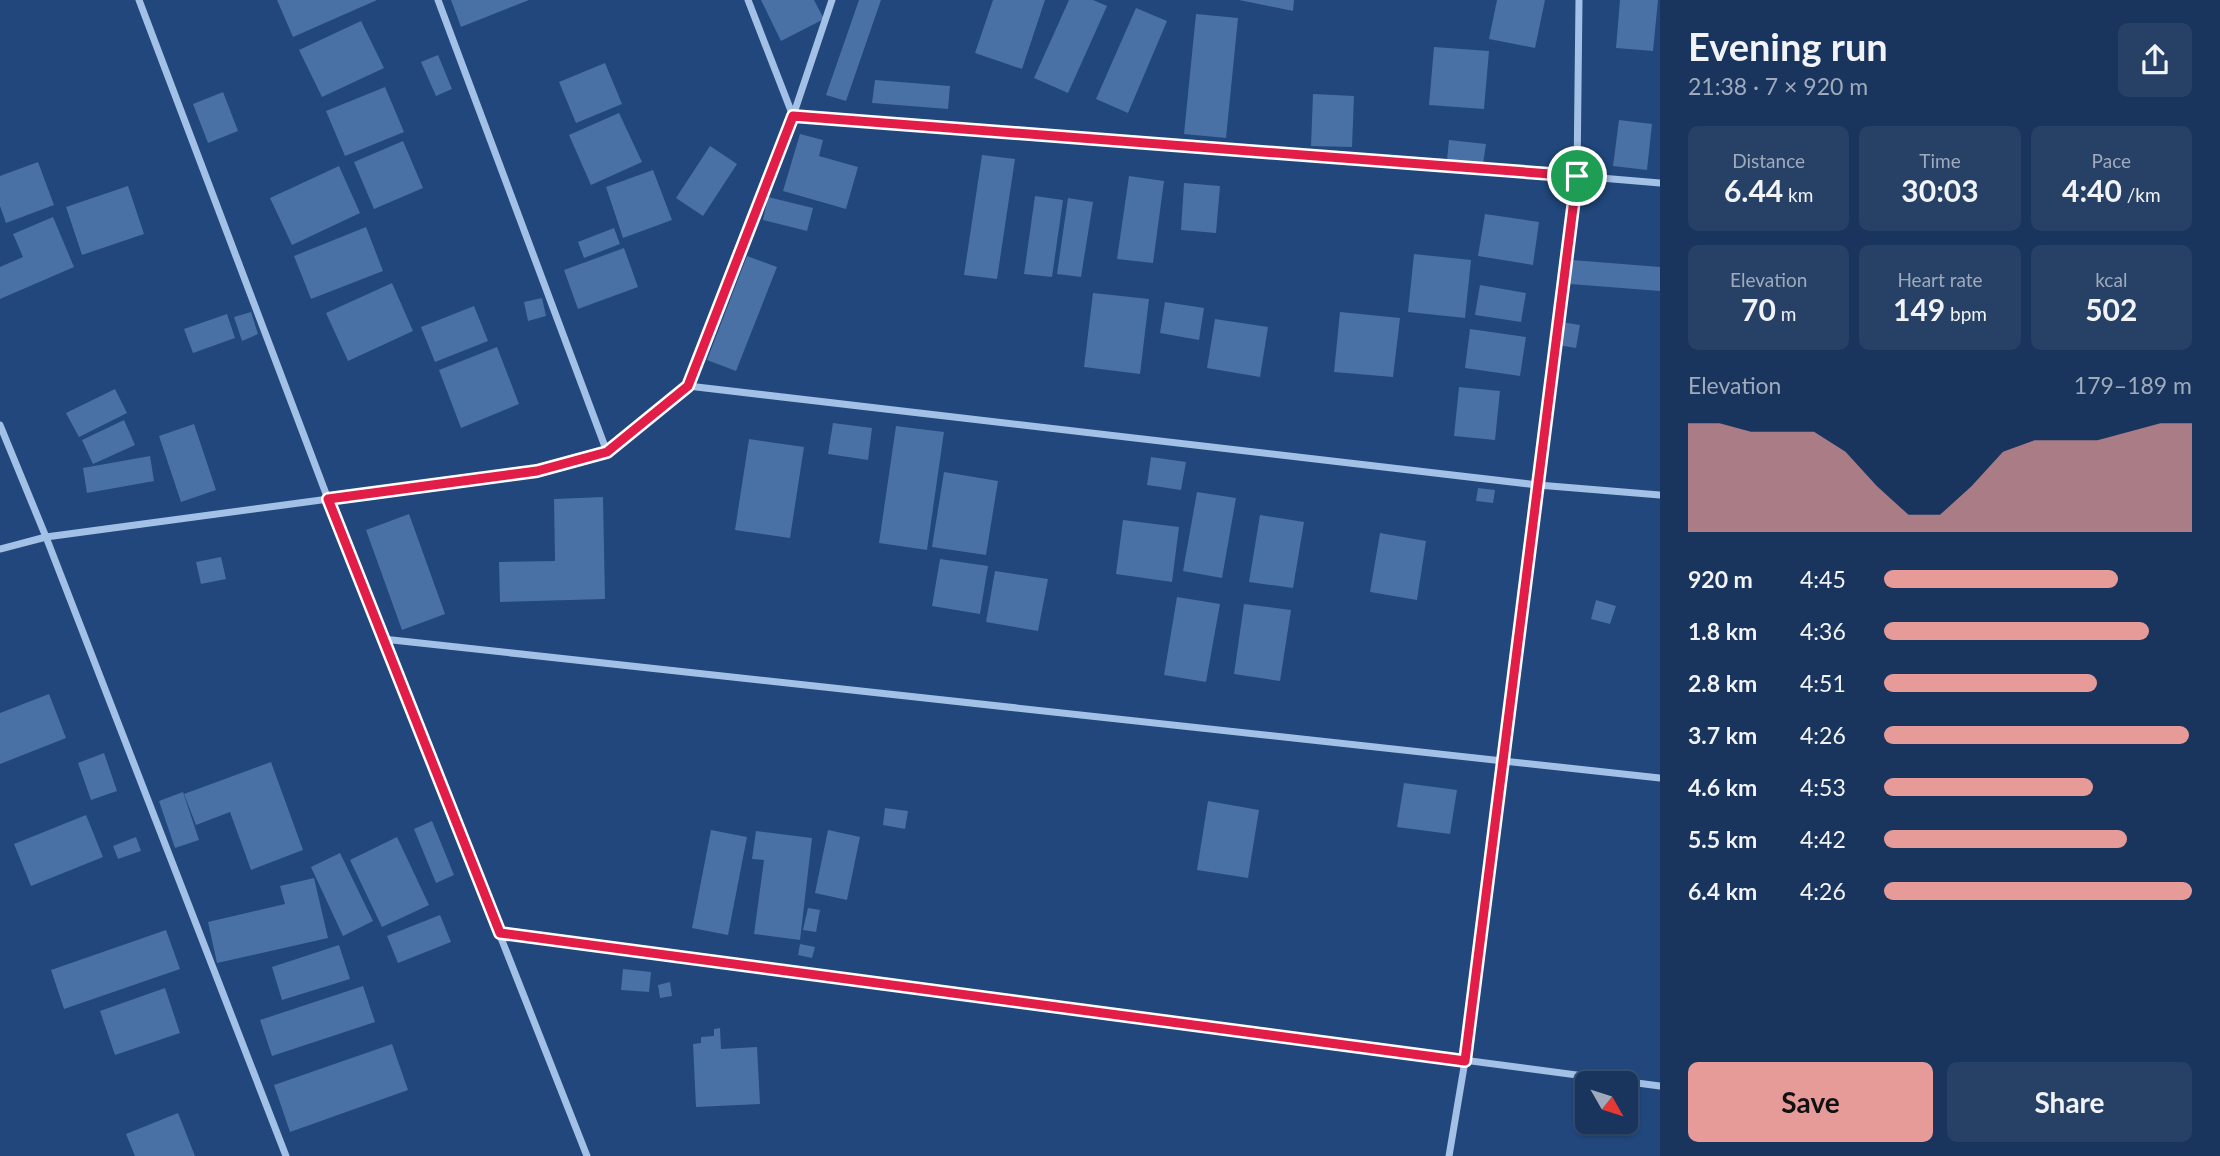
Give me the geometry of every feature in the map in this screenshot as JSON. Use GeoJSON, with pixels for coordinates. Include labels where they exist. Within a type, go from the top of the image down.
{"type":"FeatureCollection","features":[{"type":"Feature","properties":{"kind":"street"},"geometry":{"type":"LineString","coordinates":[[139,0],[328,499],[587,1156]]}},
{"type":"Feature","properties":{"kind":"street"},"geometry":{"type":"LineString","coordinates":[[438,0],[607,452]]}},
{"type":"Feature","properties":{"kind":"street"},"geometry":{"type":"LineString","coordinates":[[748,0],[793,116]]}},
{"type":"Feature","properties":{"kind":"street"},"geometry":{"type":"LineString","coordinates":[[0,549],[46,537],[537,471],[607,452],[688,386],[793,116],[832,0]]}},
{"type":"Feature","properties":{"kind":"street"},"geometry":{"type":"LineString","coordinates":[[1449,1156],[1465,1061],[1577,176],[1580,0]]}},
{"type":"Feature","properties":{"kind":"street"},"geometry":{"type":"LineString","coordinates":[[793,116],[1660,183]]}},
{"type":"Feature","properties":{"kind":"street"},"geometry":{"type":"LineString","coordinates":[[688,386],[1538,485],[1660,495]]}},
{"type":"Feature","properties":{"kind":"street"},"geometry":{"type":"LineString","coordinates":[[0,425],[286,1156]]}},
{"type":"Feature","properties":{"kind":"street"},"geometry":{"type":"LineString","coordinates":[[383,639],[1660,778]]}},
{"type":"Feature","properties":{"kind":"street"},"geometry":{"type":"LineString","coordinates":[[500,933],[1660,1086]]}},
{"type":"Feature","properties":{"kind":"building"},"geometry":{"type":"Polygon","coordinates":[[[277,0],[377,0],[293,37],[277,0]]]}},
{"type":"Feature","properties":{"kind":"building"},"geometry":{"type":"Polygon","coordinates":[[[451,0],[529,0],[461,27],[451,0]]]}},
{"type":"Feature","properties":{"kind":"building"},"geometry":{"type":"Polygon","coordinates":[[[761,0],[814,0],[824,19],[781,41],[761,0]]]}},
{"type":"Feature","properties":{"kind":"building"},"geometry":{"type":"Polygon","coordinates":[[[859,0],[881,0],[846,101],[826,95],[859,0]]]}},
{"type":"Feature","properties":{"kind":"building"},"geometry":{"type":"Polygon","coordinates":[[[993,0],[1045,0],[1022,69],[975,53],[993,0]]]}},
{"type":"Feature","properties":{"kind":"building"},"geometry":{"type":"Polygon","coordinates":[[[1069,0],[1093,0],[1107,6],[1068,93],[1034,78],[1069,0]]]}},
{"type":"Feature","properties":{"kind":"building"},"geometry":{"type":"Polygon","coordinates":[[[1239,0],[1294,0],[1293,11],[1239,0]]]}},
{"type":"Feature","properties":{"kind":"building"},"geometry":{"type":"Polygon","coordinates":[[[1497,0],[1545,0],[1535,48],[1489,39],[1497,0]]]}},
{"type":"Feature","properties":{"kind":"building"},"geometry":{"type":"Polygon","coordinates":[[[1620,0],[1658,0],[1653,51],[1616,48],[1620,0]]]}},
{"type":"Feature","properties":{"kind":"building"},"geometry":{"type":"Polygon","coordinates":[[[1136,8],[1167,21],[1128,113],[1096,99],[1136,8]]]}},
{"type":"Feature","properties":{"kind":"building"},"geometry":{"type":"Polygon","coordinates":[[[1196,14],[1238,18],[1226,138],[1184,134],[1196,14]]]}},
{"type":"Feature","properties":{"kind":"building"},"geometry":{"type":"Polygon","coordinates":[[[361,21],[384,68],[322,97],[299,50],[361,21]]]}},
{"type":"Feature","properties":{"kind":"building"},"geometry":{"type":"Polygon","coordinates":[[[1434,47],[1489,51],[1484,109],[1429,105],[1434,47]]]}},
{"type":"Feature","properties":{"kind":"building"},"geometry":{"type":"Polygon","coordinates":[[[438,55],[452,89],[436,96],[421,62],[438,55]]]}},
{"type":"Feature","properties":{"kind":"building"},"geometry":{"type":"Polygon","coordinates":[[[605,63],[622,104],[576,123],[559,82],[605,63]]]}},
{"type":"Feature","properties":{"kind":"building"},"geometry":{"type":"Polygon","coordinates":[[[875,80],[950,86],[948,109],[872,103],[875,80]]]}},
{"type":"Feature","properties":{"kind":"building"},"geometry":{"type":"Polygon","coordinates":[[[385,87],[404,132],[345,156],[326,111],[385,87]]]}},
{"type":"Feature","properties":{"kind":"building"},"geometry":{"type":"Polygon","coordinates":[[[223,92],[238,131],[208,143],[193,104],[223,92]]]}},
{"type":"Feature","properties":{"kind":"building"},"geometry":{"type":"Polygon","coordinates":[[[1313,94],[1354,96],[1352,147],[1311,146],[1313,94]]]}},
{"type":"Feature","properties":{"kind":"building"},"geometry":{"type":"Polygon","coordinates":[[[619,113],[642,162],[591,185],[569,135],[619,113]]]}},
{"type":"Feature","properties":{"kind":"building"},"geometry":{"type":"Polygon","coordinates":[[[1619,120],[1652,124],[1647,170],[1613,166],[1619,120]]]}},
{"type":"Feature","properties":{"kind":"building"},"geometry":{"type":"Polygon","coordinates":[[[800,134],[823,140],[819,156],[858,167],[846,209],[783,191],[800,134]]]}},
{"type":"Feature","properties":{"kind":"building"},"geometry":{"type":"Polygon","coordinates":[[[1449,140],[1486,144],[1483,164],[1447,160],[1449,140]]]}},
{"type":"Feature","properties":{"kind":"building"},"geometry":{"type":"Polygon","coordinates":[[[403,141],[423,188],[374,209],[354,162],[403,141]]]}},
{"type":"Feature","properties":{"kind":"building"},"geometry":{"type":"Polygon","coordinates":[[[710,146],[737,164],[703,216],[676,198],[710,146]]]}},
{"type":"Feature","properties":{"kind":"building"},"geometry":{"type":"Polygon","coordinates":[[[982,155],[1015,159],[997,279],[964,275],[982,155]]]}},
{"type":"Feature","properties":{"kind":"building"},"geometry":{"type":"Polygon","coordinates":[[[38,162],[54,205],[6,223],[0,206],[0,176],[38,162]]]}},
{"type":"Feature","properties":{"kind":"building"},"geometry":{"type":"Polygon","coordinates":[[[339,166],[360,213],[292,245],[270,198],[339,166]]]}},
{"type":"Feature","properties":{"kind":"building"},"geometry":{"type":"Polygon","coordinates":[[[653,170],[672,220],[623,238],[606,187],[653,170]]]}},
{"type":"Feature","properties":{"kind":"building"},"geometry":{"type":"Polygon","coordinates":[[[1129,176],[1164,181],[1153,263],[1117,259],[1129,176]]]}},
{"type":"Feature","properties":{"kind":"building"},"geometry":{"type":"Polygon","coordinates":[[[1184,183],[1220,186],[1216,233],[1181,230],[1184,183]]]}},
{"type":"Feature","properties":{"kind":"building"},"geometry":{"type":"Polygon","coordinates":[[[128,186],[144,234],[82,255],[66,207],[128,186]]]}},
{"type":"Feature","properties":{"kind":"building"},"geometry":{"type":"Polygon","coordinates":[[[1035,196],[1063,200],[1052,277],[1024,274],[1035,196]]]}},
{"type":"Feature","properties":{"kind":"building"},"geometry":{"type":"Polygon","coordinates":[[[768,197],[813,208],[807,231],[763,220],[768,197]]]}},
{"type":"Feature","properties":{"kind":"building"},"geometry":{"type":"Polygon","coordinates":[[[1068,198],[1093,202],[1081,277],[1057,274],[1068,198]]]}},
{"type":"Feature","properties":{"kind":"building"},"geometry":{"type":"Polygon","coordinates":[[[1485,214],[1539,222],[1533,265],[1478,256],[1485,214]]]}},
{"type":"Feature","properties":{"kind":"building"},"geometry":{"type":"Polygon","coordinates":[[[53,217],[74,267],[0,299],[0,267],[23,257],[13,234],[53,217]]]}},
{"type":"Feature","properties":{"kind":"building"},"geometry":{"type":"Polygon","coordinates":[[[366,227],[383,271],[311,299],[294,256],[366,227]]]}},
{"type":"Feature","properties":{"kind":"building"},"geometry":{"type":"Polygon","coordinates":[[[614,228],[620,244],[584,258],[578,242],[614,228]]]}},
{"type":"Feature","properties":{"kind":"building"},"geometry":{"type":"Polygon","coordinates":[[[624,248],[638,287],[578,309],[564,270],[624,248]]]}},
{"type":"Feature","properties":{"kind":"building"},"geometry":{"type":"Polygon","coordinates":[[[1414,254],[1471,260],[1465,318],[1408,312],[1414,254]]]}},
{"type":"Feature","properties":{"kind":"building"},"geometry":{"type":"Polygon","coordinates":[[[747,256],[777,267],[736,371],[707,360],[747,256]]]}},
{"type":"Feature","properties":{"kind":"building"},"geometry":{"type":"Polygon","coordinates":[[[1572,260],[1660,267],[1660,291],[1570,284],[1572,260]]]}},
{"type":"Feature","properties":{"kind":"building"},"geometry":{"type":"Polygon","coordinates":[[[392,283],[413,331],[348,361],[326,313],[392,283]]]}},
{"type":"Feature","properties":{"kind":"building"},"geometry":{"type":"Polygon","coordinates":[[[1480,285],[1526,293],[1521,322],[1475,315],[1480,285]]]}},
{"type":"Feature","properties":{"kind":"building"},"geometry":{"type":"Polygon","coordinates":[[[1093,293],[1149,299],[1140,374],[1084,367],[1093,293]]]}},
{"type":"Feature","properties":{"kind":"building"},"geometry":{"type":"Polygon","coordinates":[[[542,298],[546,316],[528,321],[524,302],[542,298]]]}},
{"type":"Feature","properties":{"kind":"building"},"geometry":{"type":"Polygon","coordinates":[[[1165,302],[1204,308],[1199,340],[1160,333],[1165,302]]]}},
{"type":"Feature","properties":{"kind":"building"},"geometry":{"type":"Polygon","coordinates":[[[474,306],[488,341],[435,362],[421,327],[474,306]]]}},
{"type":"Feature","properties":{"kind":"building"},"geometry":{"type":"Polygon","coordinates":[[[251,312],[258,334],[242,341],[234,317],[251,312]]]}},
{"type":"Feature","properties":{"kind":"building"},"geometry":{"type":"Polygon","coordinates":[[[1340,312],[1400,318],[1393,377],[1334,372],[1340,312]]]}},
{"type":"Feature","properties":{"kind":"building"},"geometry":{"type":"Polygon","coordinates":[[[227,314],[235,338],[193,353],[184,329],[227,314]]]}},
{"type":"Feature","properties":{"kind":"building"},"geometry":{"type":"Polygon","coordinates":[[[1215,319],[1268,327],[1260,377],[1207,368],[1215,319]]]}},
{"type":"Feature","properties":{"kind":"building"},"geometry":{"type":"Polygon","coordinates":[[[1561,322],[1580,325],[1576,348],[1558,345],[1561,322]]]}},
{"type":"Feature","properties":{"kind":"building"},"geometry":{"type":"Polygon","coordinates":[[[1470,329],[1526,337],[1520,376],[1465,368],[1470,329]]]}},
{"type":"Feature","properties":{"kind":"building"},"geometry":{"type":"Polygon","coordinates":[[[497,347],[519,404],[461,428],[439,370],[497,347]]]}},
{"type":"Feature","properties":{"kind":"building"},"geometry":{"type":"Polygon","coordinates":[[[1459,387],[1500,391],[1495,440],[1454,436],[1459,387]]]}},
{"type":"Feature","properties":{"kind":"building"},"geometry":{"type":"Polygon","coordinates":[[[115,389],[127,413],[79,437],[66,413],[115,389]]]}},
{"type":"Feature","properties":{"kind":"building"},"geometry":{"type":"Polygon","coordinates":[[[124,420],[135,445],[93,464],[82,440],[124,420]]]}},
{"type":"Feature","properties":{"kind":"building"},"geometry":{"type":"Polygon","coordinates":[[[833,423],[872,428],[868,460],[828,454],[833,423]]]}},
{"type":"Feature","properties":{"kind":"building"},"geometry":{"type":"Polygon","coordinates":[[[194,424],[216,490],[181,502],[159,436],[194,424]]]}},
{"type":"Feature","properties":{"kind":"building"},"geometry":{"type":"Polygon","coordinates":[[[896,426],[944,432],[927,550],[879,543],[896,426]]]}},
{"type":"Feature","properties":{"kind":"building"},"geometry":{"type":"Polygon","coordinates":[[[749,439],[804,447],[790,538],[735,530],[749,439]]]}},
{"type":"Feature","properties":{"kind":"building"},"geometry":{"type":"Polygon","coordinates":[[[150,456],[154,481],[87,493],[83,468],[150,456]]]}},
{"type":"Feature","properties":{"kind":"building"},"geometry":{"type":"Polygon","coordinates":[[[1151,457],[1186,462],[1181,490],[1147,485],[1151,457]]]}},
{"type":"Feature","properties":{"kind":"building"},"geometry":{"type":"Polygon","coordinates":[[[944,472],[998,481],[986,555],[932,547],[944,472]]]}},
{"type":"Feature","properties":{"kind":"building"},"geometry":{"type":"Polygon","coordinates":[[[1478,488],[1495,490],[1493,503],[1476,501],[1478,488]]]}},
{"type":"Feature","properties":{"kind":"building"},"geometry":{"type":"Polygon","coordinates":[[[1197,492],[1236,498],[1222,578],[1183,571],[1197,492]]]}},
{"type":"Feature","properties":{"kind":"building"},"geometry":{"type":"Polygon","coordinates":[[[603,497],[605,599],[500,602],[499,562],[555,561],[554,499],[603,497]]]}},
{"type":"Feature","properties":{"kind":"building"},"geometry":{"type":"Polygon","coordinates":[[[409,514],[445,614],[402,630],[366,530],[409,514]]]}},
{"type":"Feature","properties":{"kind":"building"},"geometry":{"type":"Polygon","coordinates":[[[1260,515],[1304,522],[1293,588],[1249,582],[1260,515]]]}},
{"type":"Feature","properties":{"kind":"building"},"geometry":{"type":"Polygon","coordinates":[[[1123,520],[1179,527],[1172,582],[1116,574],[1123,520]]]}},
{"type":"Feature","properties":{"kind":"building"},"geometry":{"type":"Polygon","coordinates":[[[1380,533],[1426,541],[1417,600],[1370,592],[1380,533]]]}},
{"type":"Feature","properties":{"kind":"building"},"geometry":{"type":"Polygon","coordinates":[[[221,557],[226,579],[201,584],[196,562],[221,557]]]}},
{"type":"Feature","properties":{"kind":"building"},"geometry":{"type":"Polygon","coordinates":[[[940,559],[988,566],[980,614],[932,606],[940,559]]]}},
{"type":"Feature","properties":{"kind":"building"},"geometry":{"type":"Polygon","coordinates":[[[995,571],[1048,579],[1038,631],[986,622],[995,571]]]}},
{"type":"Feature","properties":{"kind":"building"},"geometry":{"type":"Polygon","coordinates":[[[1177,597],[1220,604],[1206,682],[1164,675],[1177,597]]]}},
{"type":"Feature","properties":{"kind":"building"},"geometry":{"type":"Polygon","coordinates":[[[1596,600],[1616,606],[1610,624],[1591,619],[1596,600]]]}},
{"type":"Feature","properties":{"kind":"building"},"geometry":{"type":"Polygon","coordinates":[[[1244,604],[1291,610],[1280,681],[1234,674],[1244,604]]]}},
{"type":"Feature","properties":{"kind":"building"},"geometry":{"type":"Polygon","coordinates":[[[49,694],[66,738],[0,764],[0,713],[49,694]]]}},
{"type":"Feature","properties":{"kind":"building"},"geometry":{"type":"Polygon","coordinates":[[[104,753],[117,791],[91,800],[78,763],[104,753]]]}},
{"type":"Feature","properties":{"kind":"building"},"geometry":{"type":"Polygon","coordinates":[[[271,762],[303,850],[251,870],[230,812],[196,825],[184,794],[271,762]]]}},
{"type":"Feature","properties":{"kind":"building"},"geometry":{"type":"Polygon","coordinates":[[[1404,783],[1457,790],[1450,834],[1397,827],[1404,783]]]}},
{"type":"Feature","properties":{"kind":"building"},"geometry":{"type":"Polygon","coordinates":[[[183,792],[199,840],[175,848],[159,801],[183,792]]]}},
{"type":"Feature","properties":{"kind":"building"},"geometry":{"type":"Polygon","coordinates":[[[1208,801],[1259,810],[1248,878],[1197,870],[1208,801]]]}},
{"type":"Feature","properties":{"kind":"building"},"geometry":{"type":"Polygon","coordinates":[[[885,808],[908,811],[905,829],[883,825],[885,808]]]}},
{"type":"Feature","properties":{"kind":"building"},"geometry":{"type":"Polygon","coordinates":[[[86,815],[103,857],[31,886],[14,844],[86,815]]]}},
{"type":"Feature","properties":{"kind":"building"},"geometry":{"type":"Polygon","coordinates":[[[432,821],[454,875],[436,883],[414,829],[432,821]]]}},
{"type":"Feature","properties":{"kind":"building"},"geometry":{"type":"Polygon","coordinates":[[[711,830],[747,837],[728,935],[692,928],[711,830]]]}},
{"type":"Feature","properties":{"kind":"building"},"geometry":{"type":"Polygon","coordinates":[[[828,830],[860,837],[847,900],[815,893],[828,830]]]}},
{"type":"Feature","properties":{"kind":"building"},"geometry":{"type":"Polygon","coordinates":[[[756,831],[812,838],[800,940],[754,934],[764,860],[752,859],[756,831]]]}},
{"type":"Feature","properties":{"kind":"building"},"geometry":{"type":"Polygon","coordinates":[[[136,837],[141,851],[118,859],[113,846],[136,837]]]}},
{"type":"Feature","properties":{"kind":"building"},"geometry":{"type":"Polygon","coordinates":[[[397,837],[429,905],[382,927],[350,860],[397,837]]]}},
{"type":"Feature","properties":{"kind":"building"},"geometry":{"type":"Polygon","coordinates":[[[340,853],[373,921],[343,936],[311,867],[340,853]]]}},
{"type":"Feature","properties":{"kind":"building"},"geometry":{"type":"Polygon","coordinates":[[[314,878],[328,938],[217,963],[208,922],[285,904],[280,886],[314,878]]]}},
{"type":"Feature","properties":{"kind":"building"},"geometry":{"type":"Polygon","coordinates":[[[808,908],[820,910],[816,932],[803,930],[808,908]]]}},
{"type":"Feature","properties":{"kind":"building"},"geometry":{"type":"Polygon","coordinates":[[[440,915],[451,942],[398,963],[387,936],[440,915]]]}},
{"type":"Feature","properties":{"kind":"building"},"geometry":{"type":"Polygon","coordinates":[[[166,930],[180,969],[64,1009],[51,970],[166,930]]]}},
{"type":"Feature","properties":{"kind":"building"},"geometry":{"type":"Polygon","coordinates":[[[800,944],[815,947],[812,958],[798,955],[800,944]]]}},
{"type":"Feature","properties":{"kind":"building"},"geometry":{"type":"Polygon","coordinates":[[[339,945],[350,979],[282,1000],[272,967],[339,945]]]}},
{"type":"Feature","properties":{"kind":"building"},"geometry":{"type":"Polygon","coordinates":[[[623,969],[651,972],[649,992],[621,990],[623,969]]]}},
{"type":"Feature","properties":{"kind":"building"},"geometry":{"type":"Polygon","coordinates":[[[670,982],[672,996],[660,998],[658,985],[670,982]]]}},
{"type":"Feature","properties":{"kind":"building"},"geometry":{"type":"Polygon","coordinates":[[[363,986],[375,1022],[272,1056],[260,1020],[363,986]]]}},
{"type":"Feature","properties":{"kind":"building"},"geometry":{"type":"Polygon","coordinates":[[[165,988],[180,1033],[115,1055],[100,1011],[165,988]]]}},
{"type":"Feature","properties":{"kind":"building"},"geometry":{"type":"Polygon","coordinates":[[[720,1028],[721,1049],[757,1047],[760,1104],[696,1107],[693,1044],[701,1043],[701,1037],[714,1036],[714,1029],[720,1028]]]}},
{"type":"Feature","properties":{"kind":"building"},"geometry":{"type":"Polygon","coordinates":[[[392,1044],[408,1090],[290,1132],[274,1085],[392,1044]]]}},
{"type":"Feature","properties":{"kind":"building"},"geometry":{"type":"Polygon","coordinates":[[[178,1113],[195,1156],[135,1156],[126,1134],[178,1113]]]}},
{"type":"Feature","properties":{"kind":"route"},"geometry":{"type":"LineString","coordinates":[[793,116],[1577,176],[1465,1061],[500,933],[328,499],[537,471],[607,452],[688,386],[793,116]]}}]}
